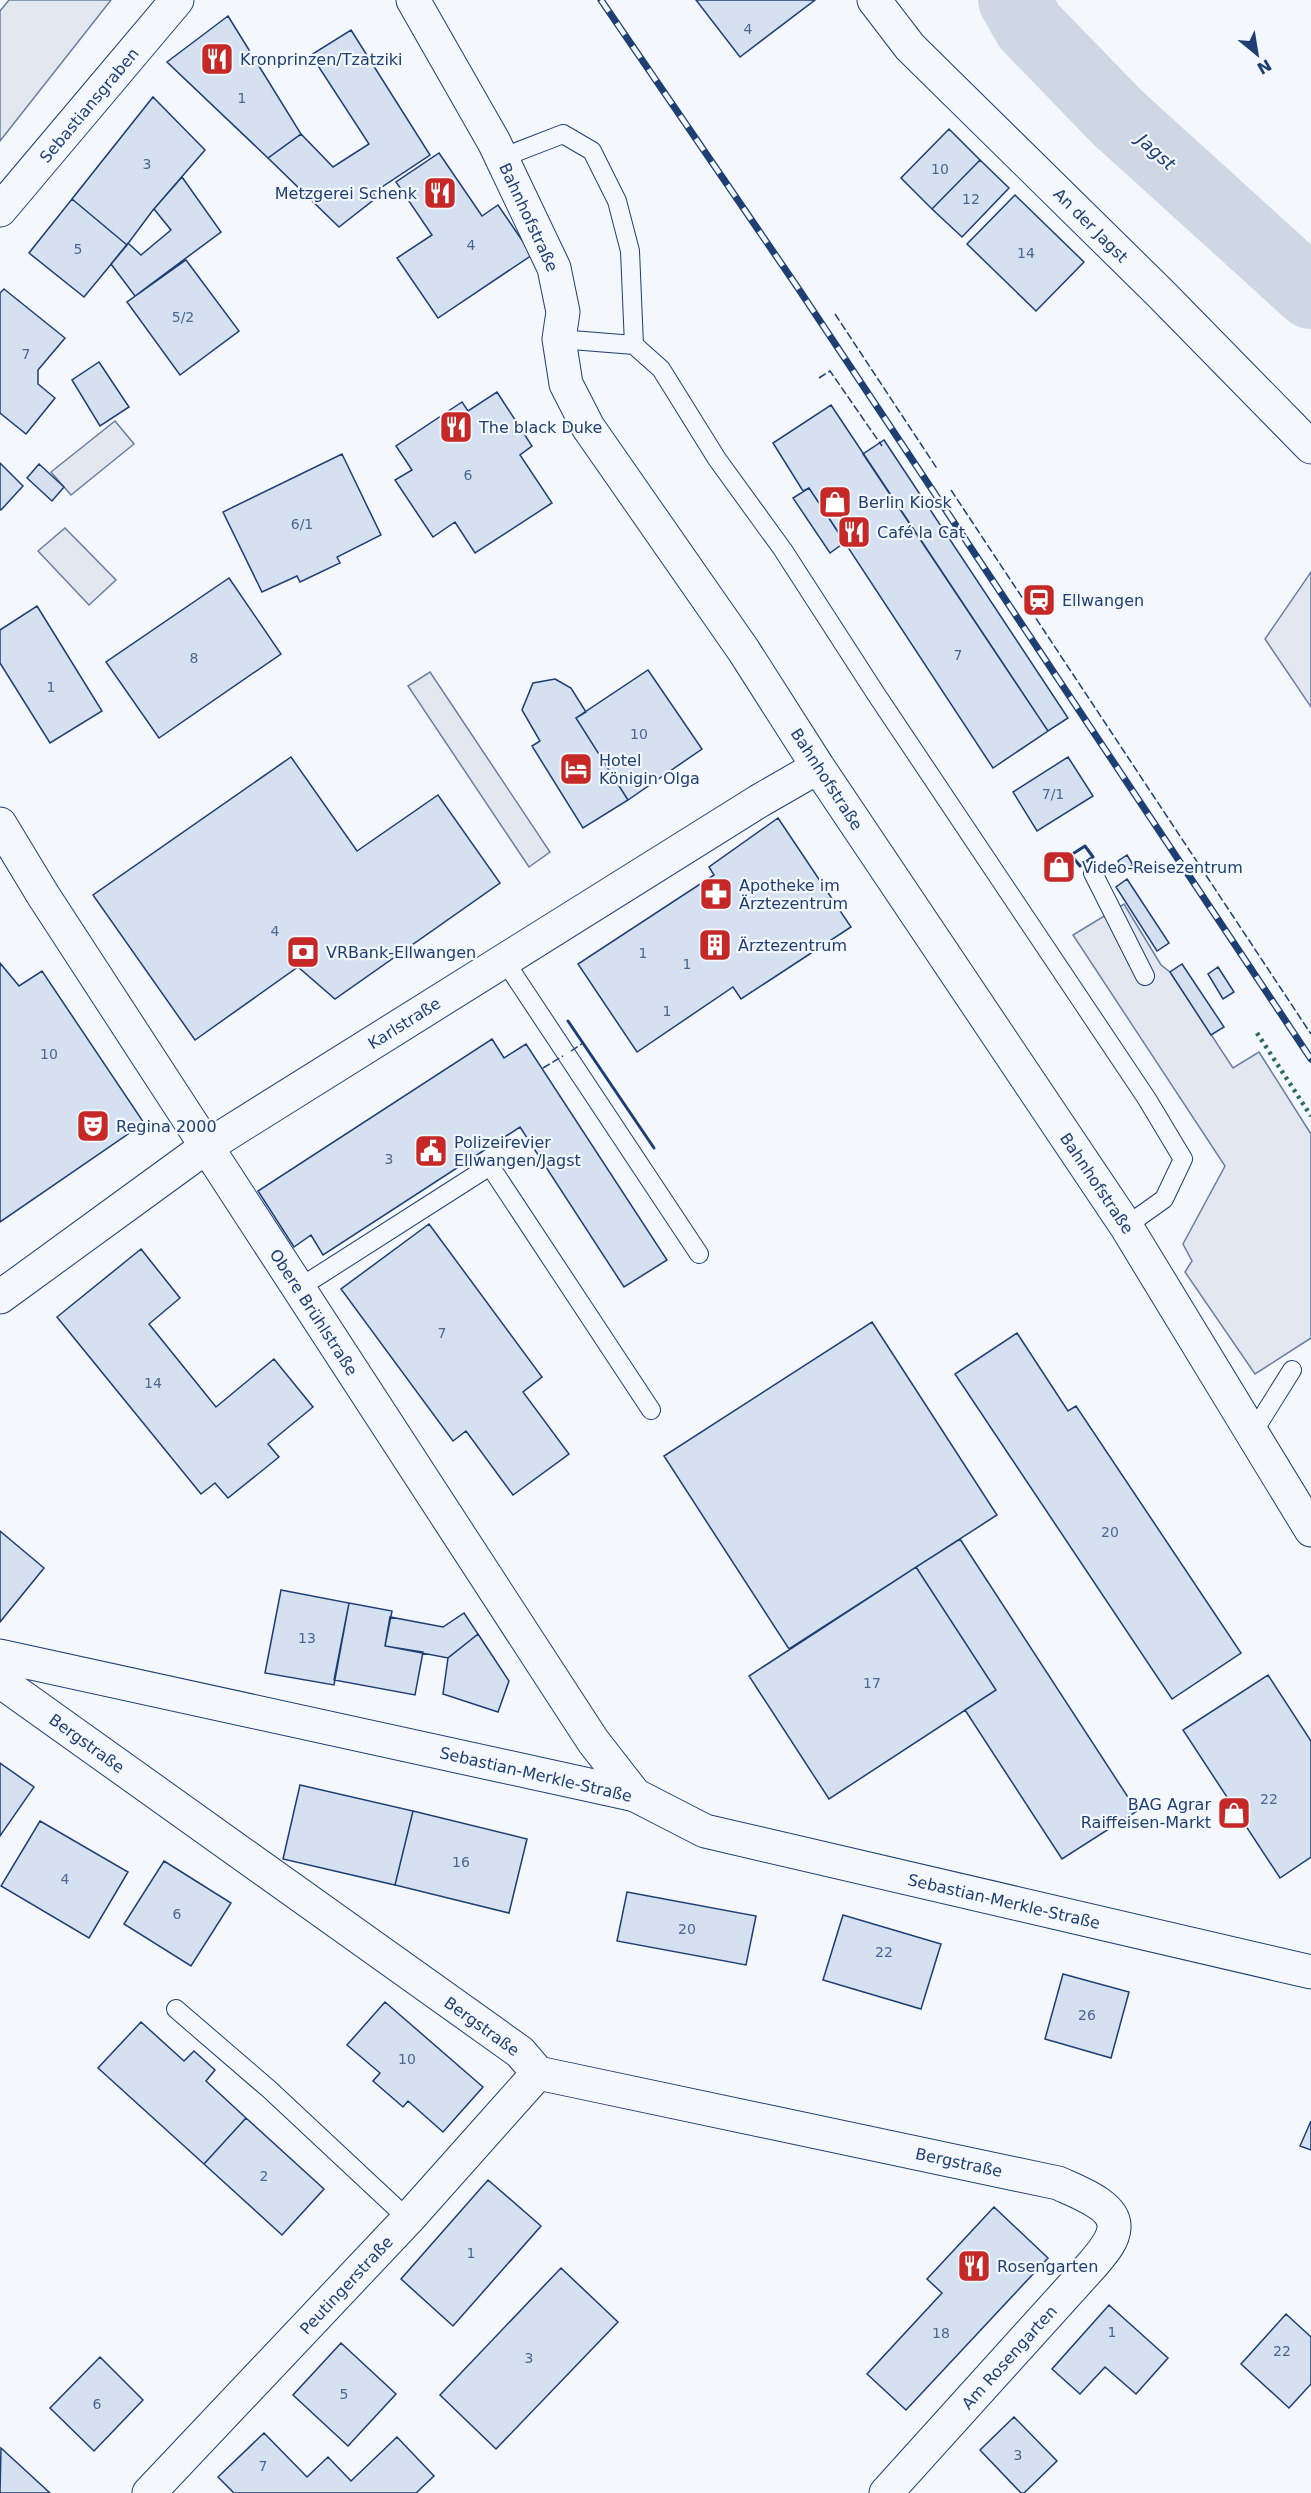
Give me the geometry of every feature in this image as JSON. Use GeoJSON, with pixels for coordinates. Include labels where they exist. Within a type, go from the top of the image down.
{"type":"FeatureCollection","features":[{"type":"Feature","properties":{"kind":"street","name":"Sebastiansgraben"},"geometry":{"type":"LineString","coordinates":[[0,210],[177,0]]}},
{"type":"Feature","properties":{"kind":"street","name":"Bahnhofstraße"},"geometry":{"type":"LineString","coordinates":[[413,0],[501,158],[555,268],[563,312],[560,339],[566,384],[588,427],[731,632],[818,767],[1126,1226],[1311,1530]]}},
{"type":"Feature","properties":{"kind":"street","name":"An der Jagst"},"geometry":{"type":"LineString","coordinates":[[874,0],[910,47],[1161,294],[1311,447]]}},
{"type":"Feature","properties":{"kind":"street","name":"Karlstraße"},"geometry":{"type":"LineString","coordinates":[[0,1297],[206,1147],[759,801],[818,767]]}},
{"type":"Feature","properties":{"kind":"street","name":"Obere Brühlstraße"},"geometry":{"type":"LineString","coordinates":[[0,824],[43,895],[593,1741],[635,1795]]}},
{"type":"Feature","properties":{"kind":"street","name":"Sebastian-Merkle-Straße"},"geometry":{"type":"LineString","coordinates":[[0,1656],[635,1795],[705,1831],[1311,1972]]}},
{"type":"Feature","properties":{"kind":"street","name":"Bergstraße"},"geometry":{"type":"LineString","coordinates":[[0,1681],[520,2052],[538,2073],[1059,2183],[1098,2203],[1109,2214]]}},
{"type":"Feature","properties":{"kind":"street","name":"Peutingerstraße"},"geometry":{"type":"LineString","coordinates":[[149,2493],[408,2218],[538,2073]]}},
{"type":"Feature","properties":{"kind":"street","name":"Am Rosengarten"},"geometry":{"type":"LineString","coordinates":[[886,2493],[1093,2264],[1109,2243],[1114,2227],[1109,2214]]}},
{"type":"Feature","properties":{"kind":"lane"},"geometry":{"type":"LineString","coordinates":[[501,158],[563,134],[592,150],[617,201],[630,251],[634,345]]}},
{"type":"Feature","properties":{"kind":"lane"},"geometry":{"type":"LineString","coordinates":[[560,339],[634,345],[661,369],[717,459],[783,550],[876,694],[1147,1099],[1183,1159],[1164,1199],[1126,1226]]}},
{"type":"Feature","properties":{"kind":"lane"},"geometry":{"type":"LineString","coordinates":[[1094,873],[1145,976]]}},
{"type":"Feature","properties":{"kind":"lane"},"geometry":{"type":"LineString","coordinates":[[504,960],[699,1254]]}},
{"type":"Feature","properties":{"kind":"lane"},"geometry":{"type":"LineString","coordinates":[[299,1288],[490,1166],[651,1410]]}},
{"type":"Feature","properties":{"kind":"lane"},"geometry":{"type":"LineString","coordinates":[[1252,1434],[1292,1370]]}},
{"type":"Feature","properties":{"kind":"lane"},"geometry":{"type":"LineString","coordinates":[[176,2009],[270,2090],[408,2218]]}},
{"type":"Feature","properties":{"kind":"shaded area"},"geometry":{"type":"Polygon","coordinates":[[[9,0],[111,0],[0,141],[0,11],[9,0]]]}},
{"type":"Feature","properties":{"kind":"shaded area"},"geometry":{"type":"Polygon","coordinates":[[[115,421],[134,444],[71,495],[51,472],[115,421]]]}},
{"type":"Feature","properties":{"kind":"shaded area"},"geometry":{"type":"Polygon","coordinates":[[[65,528],[116,580],[89,605],[38,551],[65,528]]]}},
{"type":"Feature","properties":{"kind":"shaded area"},"geometry":{"type":"Polygon","coordinates":[[[1311,572],[1311,707],[1265,639],[1311,572]]]}},
{"type":"Feature","properties":{"kind":"shaded area"},"geometry":{"type":"Polygon","coordinates":[[[430,672],[550,852],[529,867],[408,686],[430,672]]]}},
{"type":"Feature","properties":{"kind":"shaded area"},"geometry":{"type":"Polygon","coordinates":[[[1124,904],[1161,965],[1170,972],[1233,1068],[1259,1052],[1311,1134],[1311,1338],[1255,1374],[1185,1272],[1192,1261],[1183,1244],[1225,1166],[1073,935],[1124,904]]]}},
{"type":"Feature","properties":{"kind":"building"},"geometry":{"type":"Polygon","coordinates":[[[696,0],[815,0],[740,57],[696,0]]]}},
{"type":"Feature","properties":{"kind":"building"},"geometry":{"type":"Polygon","coordinates":[[[228,16],[301,134],[268,158],[167,62],[228,16]]]}},
{"type":"Feature","properties":{"kind":"building"},"geometry":{"type":"Polygon","coordinates":[[[351,30],[430,155],[373,193],[376,198],[339,227],[268,158],[301,134],[333,167],[369,144],[311,55],[351,30]]]}},
{"type":"Feature","properties":{"kind":"building"},"geometry":{"type":"Polygon","coordinates":[[[153,97],[205,150],[153,210],[127,245],[72,199],[153,97]]]}},
{"type":"Feature","properties":{"kind":"building"},"geometry":{"type":"Polygon","coordinates":[[[949,129],[980,160],[932,209],[901,178],[949,129]]]}},
{"type":"Feature","properties":{"kind":"building"},"geometry":{"type":"Polygon","coordinates":[[[439,153],[482,216],[498,205],[532,255],[438,318],[397,258],[432,235],[396,182],[439,153]]]}},
{"type":"Feature","properties":{"kind":"building"},"geometry":{"type":"Polygon","coordinates":[[[980,160],[1009,188],[962,237],[932,209],[980,160]]]}},
{"type":"Feature","properties":{"kind":"building"},"geometry":{"type":"Polygon","coordinates":[[[182,177],[221,232],[135,296],[111,264],[128,243],[141,255],[171,230],[154,209],[182,177]]]}},
{"type":"Feature","properties":{"kind":"building"},"geometry":{"type":"Polygon","coordinates":[[[1015,195],[1084,262],[1036,311],[967,244],[1015,195]]]}},
{"type":"Feature","properties":{"kind":"building"},"geometry":{"type":"Polygon","coordinates":[[[72,199],[127,245],[84,297],[29,253],[72,199]]]}},
{"type":"Feature","properties":{"kind":"building"},"geometry":{"type":"Polygon","coordinates":[[[186,260],[239,331],[180,375],[127,302],[186,260]]]}},
{"type":"Feature","properties":{"kind":"building"},"geometry":{"type":"Polygon","coordinates":[[[4,289],[65,338],[38,370],[38,384],[55,398],[26,434],[0,413],[0,293],[4,289]]]}},
{"type":"Feature","properties":{"kind":"building"},"geometry":{"type":"Polygon","coordinates":[[[99,362],[129,407],[100,426],[72,380],[99,362]]]}},
{"type":"Feature","properties":{"kind":"building"},"geometry":{"type":"Polygon","coordinates":[[[497,392],[532,446],[520,455],[552,503],[475,553],[455,522],[433,537],[395,480],[412,470],[396,446],[462,402],[468,411],[497,392]]]}},
{"type":"Feature","properties":{"kind":"building"},"geometry":{"type":"Polygon","coordinates":[[[831,405],[1048,731],[993,768],[809,488],[803,491],[773,443],[831,405]]]}},
{"type":"Feature","properties":{"kind":"building"},"geometry":{"type":"Polygon","coordinates":[[[884,440],[1068,718],[1048,731],[863,454],[884,440]]]}},
{"type":"Feature","properties":{"kind":"building"},"geometry":{"type":"Polygon","coordinates":[[[342,454],[381,535],[337,557],[340,563],[300,582],[297,576],[262,592],[223,512],[342,454]]]}},
{"type":"Feature","properties":{"kind":"building"},"geometry":{"type":"Polygon","coordinates":[[[0,463],[23,486],[1,510],[0,509],[0,463]]]}},
{"type":"Feature","properties":{"kind":"building"},"geometry":{"type":"Polygon","coordinates":[[[39,464],[64,487],[52,501],[27,478],[39,464]]]}},
{"type":"Feature","properties":{"kind":"building"},"geometry":{"type":"Polygon","coordinates":[[[809,488],[845,542],[830,553],[793,498],[809,488]]]}},
{"type":"Feature","properties":{"kind":"building"},"geometry":{"type":"Polygon","coordinates":[[[229,578],[281,654],[159,738],[106,662],[229,578]]]}},
{"type":"Feature","properties":{"kind":"building"},"geometry":{"type":"Polygon","coordinates":[[[37,606],[102,711],[50,743],[0,663],[0,630],[37,606]]]}},
{"type":"Feature","properties":{"kind":"building"},"geometry":{"type":"Polygon","coordinates":[[[648,670],[702,749],[628,800],[576,718],[648,670]]]}},
{"type":"Feature","properties":{"kind":"building"},"geometry":{"type":"Polygon","coordinates":[[[555,679],[571,688],[586,712],[576,718],[628,800],[583,828],[532,746],[540,741],[522,710],[533,683],[555,679]]]}},
{"type":"Feature","properties":{"kind":"building"},"geometry":{"type":"Polygon","coordinates":[[[291,757],[357,851],[438,795],[500,883],[335,999],[298,967],[195,1040],[93,895],[291,757]]]}},
{"type":"Feature","properties":{"kind":"building"},"geometry":{"type":"Polygon","coordinates":[[[1068,757],[1093,796],[1037,831],[1013,792],[1068,757]]]}},
{"type":"Feature","properties":{"kind":"building","name":"Ärztezentrum"},"geometry":{"type":"Polygon","coordinates":[[[778,818],[851,927],[741,999],[733,987],[637,1052],[578,964],[714,875],[709,867],[778,818]]]}},
{"type":"Feature","properties":{"kind":"building"},"geometry":{"type":"Polygon","coordinates":[[[1127,855],[1133,865],[1124,870],[1118,861],[1127,855]]]}},
{"type":"Feature","properties":{"kind":"building","name":"Video-Reisezentrum"},"geometry":{"type":"Polygon","coordinates":[[[1061,859],[1067,869],[1058,874],[1052,864],[1061,859]]]}},
{"type":"Feature","properties":{"kind":"building"},"geometry":{"type":"Polygon","coordinates":[[[1127,879],[1169,943],[1157,951],[1116,887],[1127,879]]]}},
{"type":"Feature","properties":{"kind":"building"},"geometry":{"type":"Polygon","coordinates":[[[0,963],[19,986],[42,971],[144,1123],[0,1222],[0,963]]]}},
{"type":"Feature","properties":{"kind":"building"},"geometry":{"type":"Polygon","coordinates":[[[1182,964],[1224,1027],[1211,1035],[1170,972],[1182,964]]]}},
{"type":"Feature","properties":{"kind":"building"},"geometry":{"type":"Polygon","coordinates":[[[1218,967],[1234,992],[1223,999],[1208,974],[1218,967]]]}},
{"type":"Feature","properties":{"kind":"building"},"geometry":{"type":"Polygon","coordinates":[[[492,1039],[504,1058],[526,1044],[667,1260],[624,1287],[520,1127],[323,1255],[311,1235],[294,1247],[258,1191],[492,1039]]]}},
{"type":"Feature","properties":{"kind":"building"},"geometry":{"type":"Polygon","coordinates":[[[429,1224],[542,1377],[523,1392],[569,1454],[513,1495],[466,1431],[453,1441],[341,1289],[429,1224]]]}},
{"type":"Feature","properties":{"kind":"building"},"geometry":{"type":"Polygon","coordinates":[[[141,1249],[180,1298],[149,1324],[216,1407],[274,1359],[313,1407],[268,1444],[279,1457],[228,1498],[215,1483],[201,1494],[57,1317],[141,1249]]]}},
{"type":"Feature","properties":{"kind":"building"},"geometry":{"type":"Polygon","coordinates":[[[872,1322],[997,1515],[789,1649],[664,1456],[872,1322]]]}},
{"type":"Feature","properties":{"kind":"building"},"geometry":{"type":"Polygon","coordinates":[[[1017,1333],[1068,1411],[1076,1406],[1241,1653],[1172,1699],[955,1374],[1017,1333]]]}},
{"type":"Feature","properties":{"kind":"building"},"geometry":{"type":"Polygon","coordinates":[[[0,1531],[44,1568],[0,1622],[0,1531]]]}},
{"type":"Feature","properties":{"kind":"building"},"geometry":{"type":"Polygon","coordinates":[[[960,1539],[1137,1811],[1062,1859],[965,1710],[996,1690],[916,1567],[960,1539]]]}},
{"type":"Feature","properties":{"kind":"building"},"geometry":{"type":"Polygon","coordinates":[[[916,1567],[996,1690],[829,1799],[749,1676],[916,1567]]]}},
{"type":"Feature","properties":{"kind":"building"},"geometry":{"type":"Polygon","coordinates":[[[281,1590],[349,1603],[334,1685],[265,1673],[281,1590]]]}},
{"type":"Feature","properties":{"kind":"building"},"geometry":{"type":"Polygon","coordinates":[[[349,1603],[392,1611],[385,1646],[423,1652],[415,1695],[334,1680],[349,1603]]]}},
{"type":"Feature","properties":{"kind":"building"},"geometry":{"type":"Polygon","coordinates":[[[464,1613],[478,1634],[448,1658],[385,1646],[390,1617],[443,1627],[464,1613]]]}},
{"type":"Feature","properties":{"kind":"building"},"geometry":{"type":"Polygon","coordinates":[[[478,1634],[509,1681],[498,1712],[443,1694],[448,1658],[478,1634]]]}},
{"type":"Feature","properties":{"kind":"building"},"geometry":{"type":"Polygon","coordinates":[[[1268,1675],[1311,1741],[1311,1857],[1280,1878],[1183,1730],[1268,1675]]]}},
{"type":"Feature","properties":{"kind":"building"},"geometry":{"type":"Polygon","coordinates":[[[0,1763],[34,1787],[0,1836],[0,1763]]]}},
{"type":"Feature","properties":{"kind":"building"},"geometry":{"type":"Polygon","coordinates":[[[300,1785],[413,1811],[395,1885],[283,1859],[300,1785]]]}},
{"type":"Feature","properties":{"kind":"building"},"geometry":{"type":"Polygon","coordinates":[[[413,1811],[527,1839],[509,1913],[395,1885],[413,1811]]]}},
{"type":"Feature","properties":{"kind":"building"},"geometry":{"type":"Polygon","coordinates":[[[40,1821],[128,1872],[89,1938],[1,1886],[40,1821]]]}},
{"type":"Feature","properties":{"kind":"building"},"geometry":{"type":"Polygon","coordinates":[[[164,1861],[231,1903],[191,1966],[124,1924],[164,1861]]]}},
{"type":"Feature","properties":{"kind":"building"},"geometry":{"type":"Polygon","coordinates":[[[627,1892],[756,1916],[746,1965],[617,1941],[627,1892]]]}},
{"type":"Feature","properties":{"kind":"building"},"geometry":{"type":"Polygon","coordinates":[[[843,1915],[941,1944],[921,2009],[823,1980],[843,1915]]]}},
{"type":"Feature","properties":{"kind":"building"},"geometry":{"type":"Polygon","coordinates":[[[1063,1974],[1129,1992],[1111,2058],[1045,2039],[1063,1974]]]}},
{"type":"Feature","properties":{"kind":"building"},"geometry":{"type":"Polygon","coordinates":[[[385,2002],[483,2087],[443,2132],[408,2101],[403,2107],[373,2081],[380,2073],[347,2045],[385,2002]]]}},
{"type":"Feature","properties":{"kind":"building"},"geometry":{"type":"Polygon","coordinates":[[[141,2022],[184,2061],[194,2051],[215,2070],[206,2081],[246,2118],[204,2164],[98,2068],[141,2022]]]}},
{"type":"Feature","properties":{"kind":"building"},"geometry":{"type":"Polygon","coordinates":[[[246,2118],[324,2189],[282,2235],[204,2164],[246,2118]]]}},
{"type":"Feature","properties":{"kind":"building"},"geometry":{"type":"Polygon","coordinates":[[[1311,2121],[1311,2150],[1300,2146],[1311,2121]]]}},
{"type":"Feature","properties":{"kind":"building"},"geometry":{"type":"Polygon","coordinates":[[[488,2180],[541,2226],[453,2326],[401,2279],[488,2180]]]}},
{"type":"Feature","properties":{"kind":"building"},"geometry":{"type":"Polygon","coordinates":[[[994,2207],[1048,2258],[906,2410],[867,2374],[942,2293],[927,2279],[994,2207]]]}},
{"type":"Feature","properties":{"kind":"building"},"geometry":{"type":"Polygon","coordinates":[[[561,2268],[618,2322],[496,2449],[440,2395],[561,2268]]]}},
{"type":"Feature","properties":{"kind":"building"},"geometry":{"type":"Polygon","coordinates":[[[1109,2305],[1168,2358],[1136,2394],[1105,2367],[1080,2394],[1052,2369],[1109,2305]]]}},
{"type":"Feature","properties":{"kind":"building"},"geometry":{"type":"Polygon","coordinates":[[[1286,2314],[1311,2337],[1311,2384],[1289,2408],[1241,2364],[1286,2314]]]}},
{"type":"Feature","properties":{"kind":"building"},"geometry":{"type":"Polygon","coordinates":[[[341,2343],[396,2394],[348,2446],[293,2395],[341,2343]]]}},
{"type":"Feature","properties":{"kind":"building"},"geometry":{"type":"Polygon","coordinates":[[[100,2357],[143,2400],[94,2451],[50,2408],[100,2357]]]}},
{"type":"Feature","properties":{"kind":"building"},"geometry":{"type":"Polygon","coordinates":[[[1014,2417],[1057,2461],[1024,2493],[1021,2493],[980,2450],[1014,2417]]]}},
{"type":"Feature","properties":{"kind":"building"},"geometry":{"type":"Polygon","coordinates":[[[264,2433],[307,2477],[328,2457],[351,2481],[397,2437],[434,2476],[416,2493],[234,2493],[218,2477],[264,2433]]]}},
{"type":"Feature","properties":{"kind":"building"},"geometry":{"type":"Polygon","coordinates":[[[1,2448],[50,2493],[0,2493],[1,2448]]]}},
{"type":"Feature","properties":{"kind":"waterway","name":"Jagst"},"geometry":{"type":"LineString","coordinates":[[1014,0],[1029,26],[1117,117],[1311,293]]}},
{"type":"Feature","properties":{"kind":"railway"},"geometry":{"type":"LineString","coordinates":[[601,0],[798,288],[1311,1059]]}},
{"type":"Feature","properties":{"kind":"hedge"},"geometry":{"type":"LineString","coordinates":[[1257,1033],[1311,1116]]}},
{"type":"Feature","properties":{"kind":"fence"},"geometry":{"type":"LineString","coordinates":[[835,314],[938,470]]}},
{"type":"Feature","properties":{"kind":"fence"},"geometry":{"type":"LineString","coordinates":[[819,378],[830,371],[882,446]]}},
{"type":"Feature","properties":{"kind":"fence"},"geometry":{"type":"LineString","coordinates":[[951,490],[1311,1034]]}},
{"type":"Feature","properties":{"kind":"fence"},"geometry":{"type":"LineString","coordinates":[[571,1051],[583,1043]]}},
{"type":"Feature","properties":{"kind":"fence"},"geometry":{"type":"LineString","coordinates":[[543,1068],[563,1056]]}},
{"type":"Feature","properties":{"kind":"wall"},"geometry":{"type":"LineString","coordinates":[[1085,846],[1093,857],[1080,866],[1071,855],[1085,846]]}},
{"type":"Feature","properties":{"kind":"wall"},"geometry":{"type":"LineString","coordinates":[[568,1021],[654,1148]]}},
{"type":"Feature","properties":{"kind":"place","name":"Kronprinzen/Tzatziki"},"geometry":{"type":"Point","coordinates":[217,59]}},
{"type":"Feature","properties":{"kind":"place","name":"Metzgerei Schenk"},"geometry":{"type":"Point","coordinates":[440,193]}},
{"type":"Feature","properties":{"kind":"place","name":"The black Duke"},"geometry":{"type":"Point","coordinates":[456,427]}},
{"type":"Feature","properties":{"kind":"place","name":"Berlin Kiosk"},"geometry":{"type":"Point","coordinates":[835,502]}},
{"type":"Feature","properties":{"kind":"place","name":"Café la Cat"},"geometry":{"type":"Point","coordinates":[854,532]}},
{"type":"Feature","properties":{"kind":"place","name":"Ellwangen"},"geometry":{"type":"Point","coordinates":[1039,600]}},
{"type":"Feature","properties":{"kind":"place","name":"Hotel Königin Olga"},"geometry":{"type":"Point","coordinates":[576,769]}},
{"type":"Feature","properties":{"kind":"place","name":"Video-Reisezentrum"},"geometry":{"type":"Point","coordinates":[1059,867]}},
{"type":"Feature","properties":{"kind":"place","name":"Apotheke im Ärztezentrum"},"geometry":{"type":"Point","coordinates":[716,894]}},
{"type":"Feature","properties":{"kind":"place","name":"Ärztezentrum"},"geometry":{"type":"Point","coordinates":[715,945]}},
{"type":"Feature","properties":{"kind":"place","name":"VRBank-Ellwangen"},"geometry":{"type":"Point","coordinates":[303,952]}},
{"type":"Feature","properties":{"kind":"place","name":"Regina 2000"},"geometry":{"type":"Point","coordinates":[93,1126]}},
{"type":"Feature","properties":{"kind":"place","name":"Polizeirevier Ellwangen/Jagst"},"geometry":{"type":"Point","coordinates":[431,1151]}},
{"type":"Feature","properties":{"kind":"place","name":"BAG Agrar Raiffeisen-Markt"},"geometry":{"type":"Point","coordinates":[1234,1813]}},
{"type":"Feature","properties":{"kind":"place","name":"Rosengarten"},"geometry":{"type":"Point","coordinates":[974,2266]}}]}
